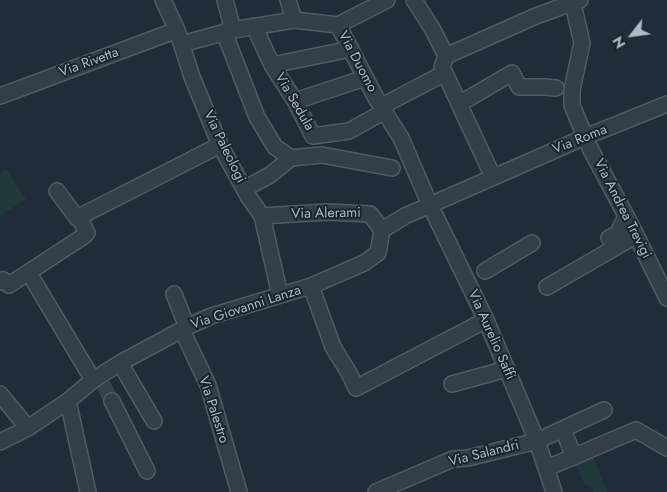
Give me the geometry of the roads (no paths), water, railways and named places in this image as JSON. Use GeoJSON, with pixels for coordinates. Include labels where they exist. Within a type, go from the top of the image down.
{"type":"FeatureCollection","features":[{"type":"Feature","properties":{"kind":"street","name":"Via Paleologi"},"geometry":{"type":"LineString","coordinates":[[163,0],[180,37],[192,77],[220,145],[244,189],[262,216],[280,295]]}},
{"type":"Feature","properties":{"kind":"street"},"geometry":{"type":"LineString","coordinates":[[225,0],[229,31],[257,117],[275,147],[291,158]]}},
{"type":"Feature","properties":{"kind":"street"},"geometry":{"type":"LineString","coordinates":[[288,0],[294,20]]}},
{"type":"Feature","properties":{"kind":"street"},"geometry":{"type":"LineString","coordinates":[[338,25],[387,0]]}},
{"type":"Feature","properties":{"kind":"street"},"geometry":{"type":"LineString","coordinates":[[414,0],[433,30],[446,56]]}},
{"type":"Feature","properties":{"kind":"street"},"geometry":{"type":"LineString","coordinates":[[493,177],[442,66],[446,56],[574,1]]}},
{"type":"Feature","properties":{"kind":"street","name":"Via Andrea Trevigi"},"geometry":{"type":"LineString","coordinates":[[574,1],[582,43],[572,90],[572,105],[587,142],[667,298]]}},
{"type":"Feature","properties":{"kind":"street","name":"Via Rivetta"},"geometry":{"type":"LineString","coordinates":[[0,96],[180,37],[294,20],[338,25]]}},
{"type":"Feature","properties":{"kind":"street","name":"Via Duomo"},"geometry":{"type":"LineString","coordinates":[[338,25],[365,78],[401,138],[430,205]]}},
{"type":"Feature","properties":{"kind":"street","name":"Via Sedula"},"geometry":{"type":"LineString","coordinates":[[254,26],[272,66],[295,101],[313,136],[348,131],[381,106]]}},
{"type":"Feature","properties":{"kind":"street"},"geometry":{"type":"LineString","coordinates":[[272,66],[351,49]]}},
{"type":"Feature","properties":{"kind":"street"},"geometry":{"type":"LineString","coordinates":[[381,106],[445,73]]}},
{"type":"Feature","properties":{"kind":"street"},"geometry":{"type":"LineString","coordinates":[[459,104],[512,73],[519,87],[556,88]]}},
{"type":"Feature","properties":{"kind":"street"},"geometry":{"type":"LineString","coordinates":[[295,101],[365,78]]}},
{"type":"Feature","properties":{"kind":"street","name":"Via Roma"},"geometry":{"type":"LineString","coordinates":[[430,205],[493,177],[587,142],[667,104]]}},
{"type":"Feature","properties":{"kind":"street"},"geometry":{"type":"LineString","coordinates":[[79,217],[220,145]]}},
{"type":"Feature","properties":{"kind":"street"},"geometry":{"type":"LineString","coordinates":[[244,189],[270,175],[291,158],[322,155],[392,168]]}},
{"type":"Feature","properties":{"kind":"street"},"geometry":{"type":"LineString","coordinates":[[4,283],[29,272],[87,233],[79,217],[77,218],[57,191]]}},
{"type":"Feature","properties":{"kind":"street"},"geometry":{"type":"LineString","coordinates":[[382,230],[405,216],[430,205]]}},
{"type":"Feature","properties":{"kind":"street","name":"Via Aurelio Saffi"},"geometry":{"type":"LineString","coordinates":[[430,205],[486,320],[537,441],[554,492]]}},
{"type":"Feature","properties":{"kind":"street","name":"Via Alerami"},"geometry":{"type":"LineString","coordinates":[[262,216],[327,212],[370,214],[382,230]]}},
{"type":"Feature","properties":{"kind":"street"},"geometry":{"type":"LineString","coordinates":[[609,238],[618,233],[626,216]]}},
{"type":"Feature","properties":{"kind":"street","name":"Via Giovanni Lanza"},"geometry":{"type":"LineString","coordinates":[[0,442],[28,428],[98,380],[120,362],[184,328],[211,316],[311,286],[381,256],[382,230]]}},
{"type":"Feature","properties":{"kind":"street"},"geometry":{"type":"LineString","coordinates":[[547,287],[635,236]]}},
{"type":"Feature","properties":{"kind":"street"},"geometry":{"type":"LineString","coordinates":[[485,271],[532,243]]}},
{"type":"Feature","properties":{"kind":"street"},"geometry":{"type":"LineString","coordinates":[[29,272],[98,380]]}},
{"type":"Feature","properties":{"kind":"street"},"geometry":{"type":"LineString","coordinates":[[311,286],[333,347],[356,388],[486,320]]}},
{"type":"Feature","properties":{"kind":"street","name":"Via Palestro"},"geometry":{"type":"LineString","coordinates":[[174,294],[184,328],[208,385],[239,492]]}},
{"type":"Feature","properties":{"kind":"street"},"geometry":{"type":"LineString","coordinates":[[120,362],[154,421]]}},
{"type":"Feature","properties":{"kind":"street"},"geometry":{"type":"LineString","coordinates":[[452,384],[507,370]]}},
{"type":"Feature","properties":{"kind":"street"},"geometry":{"type":"LineString","coordinates":[[0,394],[28,428]]}},
{"type":"Feature","properties":{"kind":"street"},"geometry":{"type":"LineString","coordinates":[[68,401],[88,492]]}},
{"type":"Feature","properties":{"kind":"street"},"geometry":{"type":"LineString","coordinates":[[112,401],[148,471]]}},
{"type":"Feature","properties":{"kind":"street","name":"Via Salandri"},"geometry":{"type":"LineString","coordinates":[[376,492],[408,486],[453,459],[468,458],[493,443],[537,441],[604,410]]}},
{"type":"Feature","properties":{"kind":"street"},"geometry":{"type":"LineString","coordinates":[[562,428],[574,457]]}},
{"type":"Feature","properties":{"kind":"street"},"geometry":{"type":"LineString","coordinates":[[547,468],[636,430],[667,448]]}},
{"type":"Feature","properties":{"kind":"tunnel"},"geometry":{"type":"LineString","coordinates":[[103,384],[112,401]]}}]}
